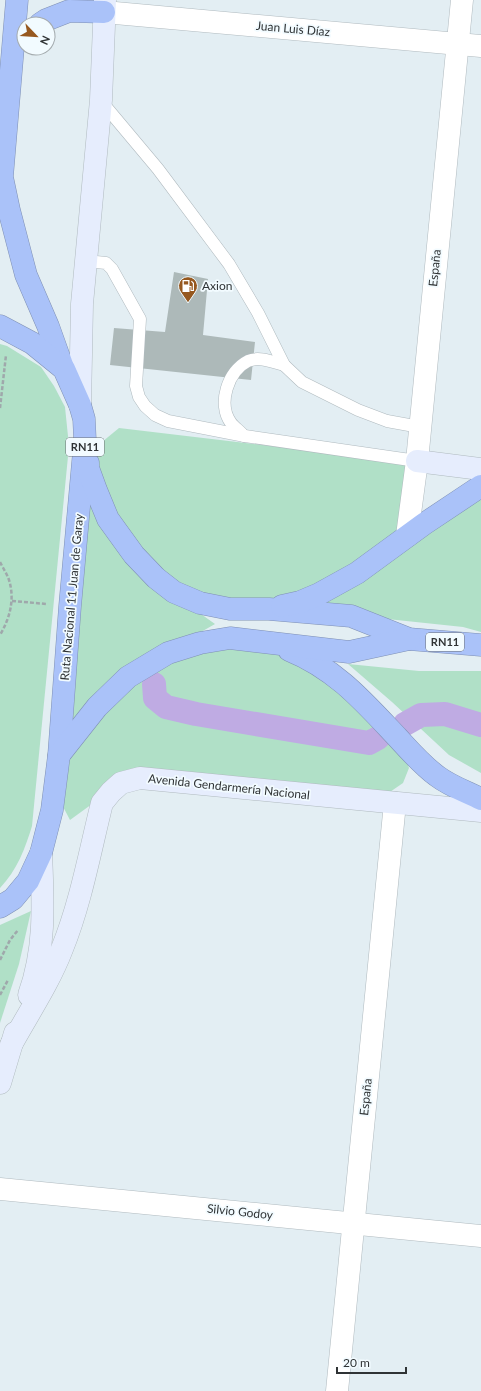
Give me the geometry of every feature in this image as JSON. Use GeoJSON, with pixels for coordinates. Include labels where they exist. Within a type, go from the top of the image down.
{"type":"FeatureCollection","features":[{"type":"Feature","properties":{"kind":"highway","name":"Ruta Nacional 11 Juan de Garay"},"geometry":{"type":"LineString","coordinates":[[17,0],[2,176],[8,210],[26,274],[80,405],[84,419],[88,468],[108,519],[134,555],[156,578],[174,592],[200,603],[230,609],[269,609],[351,616],[410,638],[481,645]]}},
{"type":"Feature","properties":{"kind":"highway"},"geometry":{"type":"LineString","coordinates":[[48,16],[60,0]]}},
{"type":"Feature","properties":{"kind":"highway"},"geometry":{"type":"LineString","coordinates":[[56,16],[69,11],[105,6]]}},
{"type":"Feature","properties":{"kind":"highway"},"geometry":{"type":"LineString","coordinates":[[11,61],[16,53]]}},
{"type":"Feature","properties":{"kind":"highway","name":"Ruta Nacional 11 Juan de Garay"},"geometry":{"type":"LineString","coordinates":[[2,327],[32,343],[64,369]]}},
{"type":"Feature","properties":{"kind":"highway","name":"Ruta Nacional 11 Juan de Garay"},"geometry":{"type":"LineString","coordinates":[[0,907],[13,899],[28,880],[41,853],[52,810],[59,755],[70,606],[85,440]]}},
{"type":"Feature","properties":{"kind":"highway"},"geometry":{"type":"LineString","coordinates":[[269,609],[300,602],[357,574],[407,536],[481,486]]}},
{"type":"Feature","properties":{"kind":"highway","name":"Ruta Nacional 11 Juan de Garay"},"geometry":{"type":"LineString","coordinates":[[59,755],[97,707],[128,677],[168,653],[200,643],[230,638],[349,652],[410,638]]}},
{"type":"Feature","properties":{"kind":"highway"},"geometry":{"type":"LineString","coordinates":[[271,643],[301,655],[330,672],[347,685],[417,759],[438,777],[481,799]]}},
{"type":"Feature","properties":{"kind":"main road"},"geometry":{"type":"LineString","coordinates":[[80,405],[82,304],[101,100],[105,6]]}},
{"type":"Feature","properties":{"kind":"main road"},"geometry":{"type":"LineString","coordinates":[[416,461],[481,469]]}},
{"type":"Feature","properties":{"kind":"main road","name":"Avenida Gendarmería Nacional"},"geometry":{"type":"LineString","coordinates":[[10,1045],[46,983],[62,950],[77,906],[102,802],[121,783],[140,778],[481,811]]}},
{"type":"Feature","properties":{"kind":"main road"},"geometry":{"type":"LineString","coordinates":[[0,1083],[10,1045],[33,985],[41,951],[43,900],[41,853]]}},
{"type":"Feature","properties":{"kind":"street","name":"España"},"geometry":{"type":"LineString","coordinates":[[407,536],[420,427],[462,0]]}},
{"type":"Feature","properties":{"kind":"street","name":"Juan Luis Díaz"},"geometry":{"type":"LineString","coordinates":[[105,6],[481,46]]}},
{"type":"Feature","properties":{"kind":"street","name":"España"},"geometry":{"type":"LineString","coordinates":[[338,1391],[353,1223],[395,803]]}},
{"type":"Feature","properties":{"kind":"street","name":"Silvio Godoy"},"geometry":{"type":"LineString","coordinates":[[0,1189],[481,1236]]}},
{"type":"Feature","properties":{"kind":"lane"},"geometry":{"type":"LineString","coordinates":[[101,100],[158,169],[229,264],[258,313],[284,365],[302,382],[358,410],[387,422],[420,427]]}},
{"type":"Feature","properties":{"kind":"lane"},"geometry":{"type":"LineString","coordinates":[[86,261],[106,263],[112,269],[140,319],[136,386],[139,397],[145,406],[155,415],[168,421],[245,436],[416,461]]}},
{"type":"Feature","properties":{"kind":"lane"},"geometry":{"type":"LineString","coordinates":[[245,436],[230,422],[225,405],[226,388],[234,372],[248,361],[265,359],[284,365]]}},
{"type":"Feature","properties":{"kind":"path"},"geometry":{"type":"LineString","coordinates":[[0,408],[7,346],[2,327]]}},
{"type":"Feature","properties":{"kind":"path"},"geometry":{"type":"LineString","coordinates":[[0,562],[9,580],[12,600],[8,622],[0,635]]}},
{"type":"Feature","properties":{"kind":"path"},"geometry":{"type":"LineString","coordinates":[[12,600],[70,606]]}},
{"type":"Feature","properties":{"kind":"path"},"geometry":{"type":"LineString","coordinates":[[0,960],[10,940],[19,929]]}},
{"type":"Feature","properties":{"kind":"green space"},"geometry":{"type":"Polygon","coordinates":[[[0,344],[7,346],[41,367],[54,386],[65,407],[69,446],[32,826],[16,867],[0,888],[0,344]]]}},
{"type":"Feature","properties":{"kind":"green space"},"geometry":{"type":"Polygon","coordinates":[[[119,428],[413,463],[404,536],[354,572],[274,605],[198,599],[136,551],[93,466],[102,442],[119,428]]]}},
{"type":"Feature","properties":{"kind":"green space"},"geometry":{"type":"Polygon","coordinates":[[[87,478],[174,595],[215,624],[171,649],[63,747],[87,478]]]}},
{"type":"Feature","properties":{"kind":"green space"},"geometry":{"type":"Polygon","coordinates":[[[481,490],[481,632],[463,627],[302,610],[481,490]]]}},
{"type":"Feature","properties":{"kind":"green space"},"geometry":{"type":"Polygon","coordinates":[[[228,643],[299,659],[402,748],[409,768],[403,783],[387,794],[136,772],[70,820],[59,799],[65,755],[98,714],[169,659],[228,643]]]}},
{"type":"Feature","properties":{"kind":"green space"},"geometry":{"type":"Polygon","coordinates":[[[348,664],[419,671],[481,671],[481,773],[449,755],[392,702],[348,664]]]}},
{"type":"Feature","properties":{"kind":"green space"},"geometry":{"type":"Polygon","coordinates":[[[31,911],[19,964],[0,1023],[0,925],[31,911]]]}},
{"type":"Feature","properties":{"kind":"building","name":"Axion"},"geometry":{"type":"Polygon","coordinates":[[[174,272],[208,279],[203,335],[255,342],[251,380],[110,365],[114,328],[165,332],[174,272]]]}},
{"type":"Feature","properties":{"kind":"waterway"},"geometry":{"type":"LineString","coordinates":[[154,684],[155,698],[166,707],[196,714],[369,743],[378,738]]}},
{"type":"Feature","properties":{"kind":"waterway"},"geometry":{"type":"LineString","coordinates":[[405,724],[421,715],[445,714],[481,725]]}},
{"type":"Feature","properties":{"kind":"place","name":"Axion"},"geometry":{"type":"Point","coordinates":[188,303]}}]}
